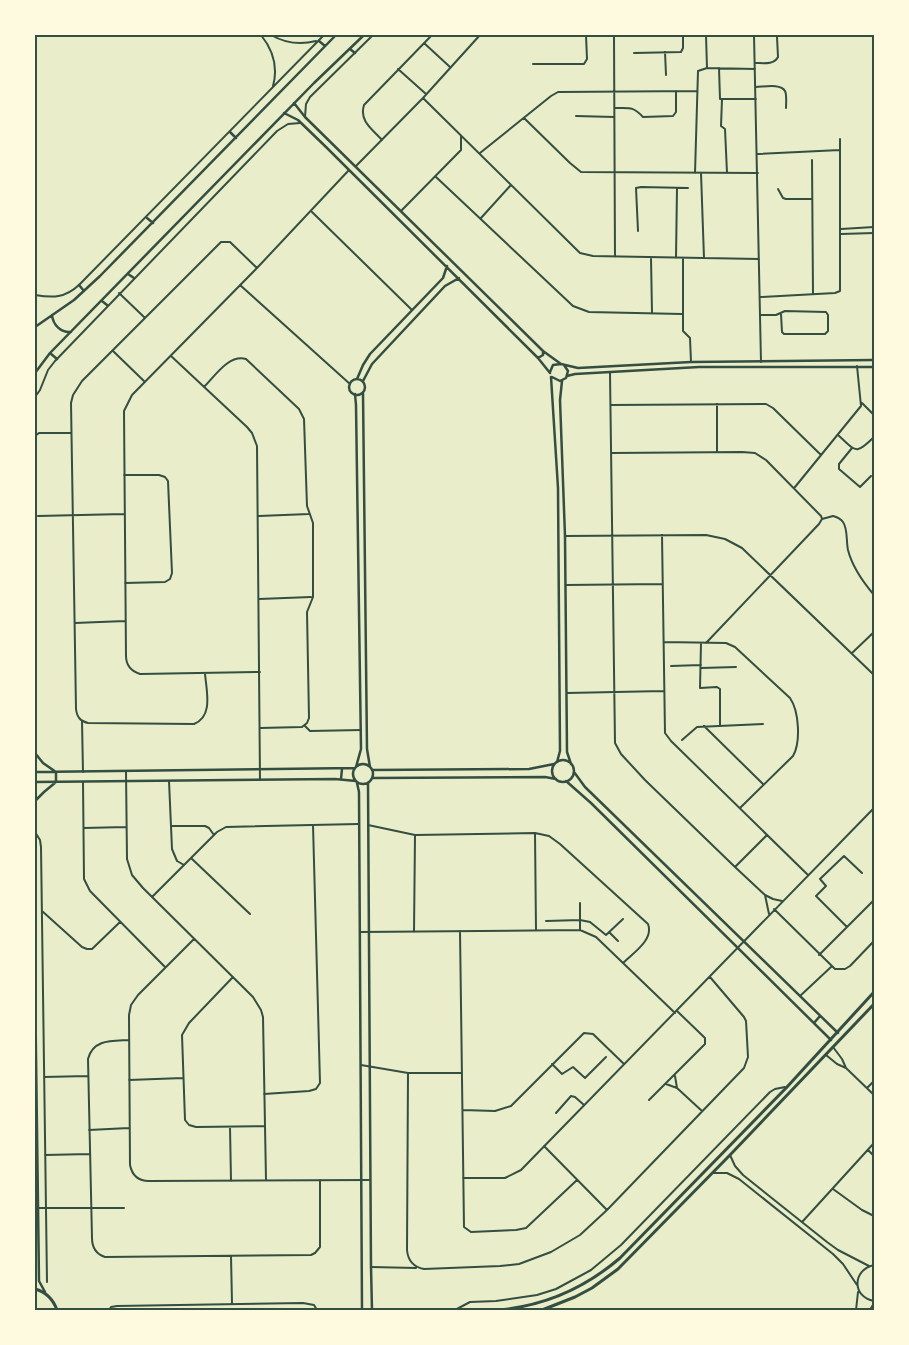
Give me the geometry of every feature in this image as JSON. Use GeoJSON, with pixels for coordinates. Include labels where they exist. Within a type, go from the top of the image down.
{"type":"FeatureCollection","features":[{"type":"Feature","properties":{"kind":"main road"},"geometry":{"type":"LineString","coordinates":[[498,1310],[557,1298],[601,1274],[620,1258],[791,1083],[874,992]]}},
{"type":"Feature","properties":{"kind":"main road"},"geometry":{"type":"LineString","coordinates":[[542,1310],[576,1297],[605,1280],[618,1269],[713,1173],[874,1004]]}},
{"type":"Feature","properties":{"kind":"main road"},"geometry":{"type":"LineString","coordinates":[[791,1083],[796,1087]]}},
{"type":"Feature","properties":{"kind":"main road"},"geometry":{"type":"LineString","coordinates":[[668,1209],[672,1214]]}},
{"type":"Feature","properties":{"kind":"main road"},"geometry":{"type":"LineString","coordinates":[[35,1290],[46,1294],[58,1310]]}},
{"type":"Feature","properties":{"kind":"street"},"geometry":{"type":"LineString","coordinates":[[261,35],[271,51],[275,63],[275,76],[272,88]]}},
{"type":"Feature","properties":{"kind":"street"},"geometry":{"type":"LineString","coordinates":[[272,35],[282,40],[296,43],[319,41],[325,46]]}},
{"type":"Feature","properties":{"kind":"street"},"geometry":{"type":"LineString","coordinates":[[35,295],[61,297],[80,286],[324,35]]}},
{"type":"Feature","properties":{"kind":"street"},"geometry":{"type":"LineString","coordinates":[[35,327],[84,291],[336,35]]}},
{"type":"Feature","properties":{"kind":"street"},"geometry":{"type":"LineString","coordinates":[[35,372],[50,354],[294,103],[364,35]]}},
{"type":"Feature","properties":{"kind":"street"},"geometry":{"type":"LineString","coordinates":[[305,117],[306,104],[310,97],[373,35]]}},
{"type":"Feature","properties":{"kind":"street"},"geometry":{"type":"LineString","coordinates":[[382,140],[364,121],[363,110],[367,101],[432,35]]}},
{"type":"Feature","properties":{"kind":"street"},"geometry":{"type":"LineString","coordinates":[[356,166],[423,98],[480,35]]}},
{"type":"Feature","properties":{"kind":"street"},"geometry":{"type":"LineString","coordinates":[[533,64],[584,64],[587,60],[586,35]]}},
{"type":"Feature","properties":{"kind":"street"},"geometry":{"type":"LineString","coordinates":[[614,35],[615,257]]}},
{"type":"Feature","properties":{"kind":"street"},"geometry":{"type":"LineString","coordinates":[[634,52],[683,51],[683,35]]}},
{"type":"Feature","properties":{"kind":"street"},"geometry":{"type":"LineString","coordinates":[[706,35],[707,68]]}},
{"type":"Feature","properties":{"kind":"street"},"geometry":{"type":"LineString","coordinates":[[754,35],[761,362]]}},
{"type":"Feature","properties":{"kind":"street"},"geometry":{"type":"LineString","coordinates":[[756,63],[774,62],[777,60],[777,36],[873,36]]}},
{"type":"Feature","properties":{"kind":"street"},"geometry":{"type":"LineString","coordinates":[[424,42],[450,67]]}},
{"type":"Feature","properties":{"kind":"street"},"geometry":{"type":"LineString","coordinates":[[350,49],[356,53]]}},
{"type":"Feature","properties":{"kind":"street"},"geometry":{"type":"LineString","coordinates":[[665,52],[666,75]]}},
{"type":"Feature","properties":{"kind":"street"},"geometry":{"type":"LineString","coordinates":[[696,173],[696,91],[698,71],[707,68],[756,69]]}},
{"type":"Feature","properties":{"kind":"street"},"geometry":{"type":"LineString","coordinates":[[719,68],[719,97],[722,100],[721,126],[726,130],[727,173]]}},
{"type":"Feature","properties":{"kind":"street"},"geometry":{"type":"LineString","coordinates":[[398,69],[426,94]]}},
{"type":"Feature","properties":{"kind":"street"},"geometry":{"type":"LineString","coordinates":[[756,87],[780,87],[784,89],[786,108]]}},
{"type":"Feature","properties":{"kind":"street"},"geometry":{"type":"LineString","coordinates":[[614,108],[633,108],[643,116],[673,116],[676,112],[676,91]]}},
{"type":"Feature","properties":{"kind":"street"},"geometry":{"type":"LineString","coordinates":[[480,154],[558,92],[696,91]]}},
{"type":"Feature","properties":{"kind":"street"},"geometry":{"type":"LineString","coordinates":[[423,98],[580,253],[593,256],[615,257],[759,259]]}},
{"type":"Feature","properties":{"kind":"street"},"geometry":{"type":"LineString","coordinates":[[722,100],[756,99]]}},
{"type":"Feature","properties":{"kind":"street"},"geometry":{"type":"LineString","coordinates":[[294,103],[305,117],[544,351],[563,364],[567,369],[567,376]]}},
{"type":"Feature","properties":{"kind":"street"},"geometry":{"type":"LineString","coordinates":[[284,114],[300,123],[346,167],[538,358],[551,375],[557,381],[567,376],[579,374],[699,368],[873,367],[873,360],[691,362],[578,368],[563,364],[553,366],[551,375],[558,488],[560,744],[559,757],[552,771],[556,779]]}},
{"type":"Feature","properties":{"kind":"street"},"geometry":{"type":"LineString","coordinates":[[576,116],[614,116]]}},
{"type":"Feature","properties":{"kind":"street"},"geometry":{"type":"LineString","coordinates":[[524,118],[576,170],[585,173],[758,173]]}},
{"type":"Feature","properties":{"kind":"street"},"geometry":{"type":"LineString","coordinates":[[35,397],[48,370],[107,305],[277,131],[288,124],[300,123]]}},
{"type":"Feature","properties":{"kind":"street"},"geometry":{"type":"LineString","coordinates":[[230,132],[236,138]]}},
{"type":"Feature","properties":{"kind":"street"},"geometry":{"type":"LineString","coordinates":[[401,211],[461,150],[461,136]]}},
{"type":"Feature","properties":{"kind":"street"},"geometry":{"type":"LineString","coordinates":[[760,297],[835,293],[841,289],[840,139]]}},
{"type":"Feature","properties":{"kind":"street"},"geometry":{"type":"LineString","coordinates":[[758,154],[840,150]]}},
{"type":"Feature","properties":{"kind":"street"},"geometry":{"type":"LineString","coordinates":[[336,158],[342,152]]}},
{"type":"Feature","properties":{"kind":"street"},"geometry":{"type":"LineString","coordinates":[[812,160],[813,294]]}},
{"type":"Feature","properties":{"kind":"street"},"geometry":{"type":"LineString","coordinates":[[346,167],[347,163],[351,162]]}},
{"type":"Feature","properties":{"kind":"street"},"geometry":{"type":"LineString","coordinates":[[260,672],[140,674],[131,670],[126,661],[124,411],[132,395],[257,268],[349,170]]}},
{"type":"Feature","properties":{"kind":"street"},"geometry":{"type":"LineString","coordinates":[[356,177],[361,171]]}},
{"type":"Feature","properties":{"kind":"street"},"geometry":{"type":"LineString","coordinates":[[701,172],[704,259]]}},
{"type":"Feature","properties":{"kind":"street"},"geometry":{"type":"LineString","coordinates":[[436,177],[573,306],[590,312],[682,314]]}},
{"type":"Feature","properties":{"kind":"street"},"geometry":{"type":"LineString","coordinates":[[363,184],[369,178]]}},
{"type":"Feature","properties":{"kind":"street"},"geometry":{"type":"LineString","coordinates":[[481,218],[511,185]]}},
{"type":"Feature","properties":{"kind":"street"},"geometry":{"type":"LineString","coordinates":[[638,231],[636,188],[688,188]]}},
{"type":"Feature","properties":{"kind":"street"},"geometry":{"type":"LineString","coordinates":[[676,258],[677,188]]}},
{"type":"Feature","properties":{"kind":"street"},"geometry":{"type":"LineString","coordinates":[[778,189],[782,198],[812,199]]}},
{"type":"Feature","properties":{"kind":"street"},"geometry":{"type":"LineString","coordinates":[[311,212],[412,310]]}},
{"type":"Feature","properties":{"kind":"street"},"geometry":{"type":"LineString","coordinates":[[147,218],[152,223]]}},
{"type":"Feature","properties":{"kind":"street"},"geometry":{"type":"LineString","coordinates":[[841,229],[874,227]]}},
{"type":"Feature","properties":{"kind":"street"},"geometry":{"type":"LineString","coordinates":[[841,234],[874,234]]}},
{"type":"Feature","properties":{"kind":"street"},"geometry":{"type":"LineString","coordinates":[[83,772],[82,721],[76,713],[70,404],[73,395],[82,381],[222,242],[227,241],[233,244],[257,268]]}},
{"type":"Feature","properties":{"kind":"street"},"geometry":{"type":"LineString","coordinates":[[651,257],[652,313]]}},
{"type":"Feature","properties":{"kind":"street"},"geometry":{"type":"LineString","coordinates":[[682,258],[683,331],[690,340],[691,362]]}},
{"type":"Feature","properties":{"kind":"street"},"geometry":{"type":"LineString","coordinates":[[363,393],[355,394],[350,390],[350,384],[358,379],[368,357],[440,282],[447,266]]}},
{"type":"Feature","properties":{"kind":"street"},"geometry":{"type":"LineString","coordinates":[[128,274],[134,278]]}},
{"type":"Feature","properties":{"kind":"street"},"geometry":{"type":"LineString","coordinates":[[372,1310],[367,796],[368,783],[372,778],[367,750],[363,393],[366,388],[364,381],[372,364],[445,286],[459,278]]}},
{"type":"Feature","properties":{"kind":"street"},"geometry":{"type":"LineString","coordinates":[[440,282],[445,286]]}},
{"type":"Feature","properties":{"kind":"street"},"geometry":{"type":"LineString","coordinates":[[240,285],[350,384]]}},
{"type":"Feature","properties":{"kind":"street"},"geometry":{"type":"LineString","coordinates":[[80,286],[84,291]]}},
{"type":"Feature","properties":{"kind":"street"},"geometry":{"type":"LineString","coordinates":[[119,293],[145,318]]}},
{"type":"Feature","properties":{"kind":"street"},"geometry":{"type":"LineString","coordinates":[[102,300],[107,305]]}},
{"type":"Feature","properties":{"kind":"street"},"geometry":{"type":"LineString","coordinates":[[760,315],[782,314],[785,311],[827,313],[828,331],[825,334],[784,334],[782,332],[782,314]]}},
{"type":"Feature","properties":{"kind":"street"},"geometry":{"type":"LineString","coordinates":[[52,315],[54,322],[61,331],[72,332]]}},
{"type":"Feature","properties":{"kind":"street"},"geometry":{"type":"LineString","coordinates":[[113,351],[145,382]]}},
{"type":"Feature","properties":{"kind":"street"},"geometry":{"type":"LineString","coordinates":[[538,358],[543,355],[544,351]]}},
{"type":"Feature","properties":{"kind":"street"},"geometry":{"type":"LineString","coordinates":[[50,354],[57,359]]}},
{"type":"Feature","properties":{"kind":"street"},"geometry":{"type":"LineString","coordinates":[[171,356],[247,427],[256,439],[260,780]]}},
{"type":"Feature","properties":{"kind":"street"},"geometry":{"type":"LineString","coordinates":[[204,387],[231,360],[238,358],[246,359],[301,412],[304,419],[307,506],[313,524],[312,597],[306,612],[309,718],[305,726],[299,728],[260,728]]}},
{"type":"Feature","properties":{"kind":"street"},"geometry":{"type":"LineString","coordinates":[[795,487],[860,409],[862,403],[857,366]]}},
{"type":"Feature","properties":{"kind":"street"},"geometry":{"type":"LineString","coordinates":[[578,368],[579,374]]}},
{"type":"Feature","properties":{"kind":"street"},"geometry":{"type":"LineString","coordinates":[[610,372],[615,743],[621,754],[645,780],[764,895],[782,901]]}},
{"type":"Feature","properties":{"kind":"street"},"geometry":{"type":"LineString","coordinates":[[358,379],[364,381]]}},
{"type":"Feature","properties":{"kind":"street"},"geometry":{"type":"LineString","coordinates":[[562,380],[560,400],[566,585],[567,752],[574,772],[585,787],[838,1033]]}},
{"type":"Feature","properties":{"kind":"street"},"geometry":{"type":"LineString","coordinates":[[355,394],[361,749],[353,775],[357,782],[359,796],[362,1310]]}},
{"type":"Feature","properties":{"kind":"street"},"geometry":{"type":"LineString","coordinates":[[553,400],[557,398],[560,400]]}},
{"type":"Feature","properties":{"kind":"street"},"geometry":{"type":"LineString","coordinates":[[717,403],[717,452]]}},
{"type":"Feature","properties":{"kind":"street"},"geometry":{"type":"LineString","coordinates":[[611,405],[762,403],[769,405],[821,455]]}},
{"type":"Feature","properties":{"kind":"street"},"geometry":{"type":"LineString","coordinates":[[862,403],[874,415]]}},
{"type":"Feature","properties":{"kind":"street"},"geometry":{"type":"LineString","coordinates":[[35,430],[39,433],[71,433]]}},
{"type":"Feature","properties":{"kind":"street"},"geometry":{"type":"LineString","coordinates":[[35,436],[39,433]]}},
{"type":"Feature","properties":{"kind":"street"},"geometry":{"type":"LineString","coordinates":[[838,435],[852,448],[860,450],[874,437]]}},
{"type":"Feature","properties":{"kind":"street"},"geometry":{"type":"LineString","coordinates":[[852,448],[839,464],[839,469],[860,487],[871,476]]}},
{"type":"Feature","properties":{"kind":"street"},"geometry":{"type":"LineString","coordinates":[[611,453],[750,452],[761,456],[795,487],[822,519]]}},
{"type":"Feature","properties":{"kind":"street"},"geometry":{"type":"LineString","coordinates":[[124,475],[160,475],[168,481],[172,573],[170,579],[164,582],[125,583]]}},
{"type":"Feature","properties":{"kind":"street"},"geometry":{"type":"LineString","coordinates":[[38,516],[124,514]]}},
{"type":"Feature","properties":{"kind":"street"},"geometry":{"type":"LineString","coordinates":[[258,516],[309,514]]}},
{"type":"Feature","properties":{"kind":"street"},"geometry":{"type":"LineString","coordinates":[[706,643],[822,519],[833,516],[842,521],[845,526],[850,556],[862,579],[874,595]]}},
{"type":"Feature","properties":{"kind":"street"},"geometry":{"type":"LineString","coordinates":[[565,536],[706,534],[725,539],[742,548],[874,675]]}},
{"type":"Feature","properties":{"kind":"street"},"geometry":{"type":"LineString","coordinates":[[662,535],[664,728],[667,737],[808,875]]}},
{"type":"Feature","properties":{"kind":"street"},"geometry":{"type":"LineString","coordinates":[[358,543],[365,543]]}},
{"type":"Feature","properties":{"kind":"street"},"geometry":{"type":"LineString","coordinates":[[566,585],[662,584]]}},
{"type":"Feature","properties":{"kind":"street"},"geometry":{"type":"LineString","coordinates":[[259,600],[312,597]]}},
{"type":"Feature","properties":{"kind":"street"},"geometry":{"type":"LineString","coordinates":[[75,623],[125,621]]}},
{"type":"Feature","properties":{"kind":"street"},"geometry":{"type":"LineString","coordinates":[[852,653],[874,632]]}},
{"type":"Feature","properties":{"kind":"street"},"geometry":{"type":"LineString","coordinates":[[663,642],[726,643],[735,646],[790,698],[795,706],[798,740],[796,751],[790,760],[740,808]]}},
{"type":"Feature","properties":{"kind":"street"},"geometry":{"type":"LineString","coordinates":[[701,643],[700,688],[717,688],[720,690],[720,726]]}},
{"type":"Feature","properties":{"kind":"street"},"geometry":{"type":"LineString","coordinates":[[360,648],[366,648]]}},
{"type":"Feature","properties":{"kind":"street"},"geometry":{"type":"LineString","coordinates":[[671,666],[736,667]]}},
{"type":"Feature","properties":{"kind":"street"},"geometry":{"type":"LineString","coordinates":[[82,721],[97,723],[194,724],[205,716],[207,710],[205,673]]}},
{"type":"Feature","properties":{"kind":"street"},"geometry":{"type":"LineString","coordinates":[[567,693],[664,691]]}},
{"type":"Feature","properties":{"kind":"street"},"geometry":{"type":"LineString","coordinates":[[682,740],[697,727],[763,724]]}},
{"type":"Feature","properties":{"kind":"street"},"geometry":{"type":"LineString","coordinates":[[305,726],[310,731],[361,730]]}},
{"type":"Feature","properties":{"kind":"street"},"geometry":{"type":"LineString","coordinates":[[704,726],[764,785]]}},
{"type":"Feature","properties":{"kind":"street"},"geometry":{"type":"LineString","coordinates":[[560,744],[564,746],[567,744]]}},
{"type":"Feature","properties":{"kind":"street"},"geometry":{"type":"LineString","coordinates":[[361,749],[367,750]]}},
{"type":"Feature","properties":{"kind":"street"},"geometry":{"type":"LineString","coordinates":[[35,754],[43,764],[56,772]]}},
{"type":"Feature","properties":{"kind":"street"},"geometry":{"type":"LineString","coordinates":[[372,778],[540,772],[564,760],[571,764]]}},
{"type":"Feature","properties":{"kind":"street"},"geometry":{"type":"LineString","coordinates":[[35,772],[342,769],[356,768],[363,764],[382,770],[540,772],[566,781],[580,793],[831,1040]]}},
{"type":"Feature","properties":{"kind":"street"},"geometry":{"type":"LineString","coordinates":[[341,779],[342,769]]}},
{"type":"Feature","properties":{"kind":"street"},"geometry":{"type":"LineString","coordinates":[[382,770],[382,778]]}},
{"type":"Feature","properties":{"kind":"street"},"geometry":{"type":"LineString","coordinates":[[126,771],[127,859],[137,882],[258,1002],[261,1010],[266,1181]]}},
{"type":"Feature","properties":{"kind":"street"},"geometry":{"type":"LineString","coordinates":[[56,772],[56,782]]}},
{"type":"Feature","properties":{"kind":"street"},"geometry":{"type":"LineString","coordinates":[[566,781],[574,772]]}},
{"type":"Feature","properties":{"kind":"street"},"geometry":{"type":"LineString","coordinates":[[35,782],[341,779],[364,784],[368,783]]}},
{"type":"Feature","properties":{"kind":"street"},"geometry":{"type":"LineString","coordinates":[[168,781],[174,858],[184,865]]}},
{"type":"Feature","properties":{"kind":"street"},"geometry":{"type":"LineString","coordinates":[[35,801],[56,782]]}},
{"type":"Feature","properties":{"kind":"street"},"geometry":{"type":"LineString","coordinates":[[83,782],[84,879],[86,885],[165,968]]}},
{"type":"Feature","properties":{"kind":"street"},"geometry":{"type":"LineString","coordinates":[[580,793],[581,788],[585,787]]}},
{"type":"Feature","properties":{"kind":"street"},"geometry":{"type":"LineString","coordinates":[[359,796],[367,796]]}},
{"type":"Feature","properties":{"kind":"street"},"geometry":{"type":"LineString","coordinates":[[463,1178],[501,1178],[511,1176],[521,1170],[874,808]]}},
{"type":"Feature","properties":{"kind":"street"},"geometry":{"type":"LineString","coordinates":[[152,898],[214,835],[226,827],[359,824]]}},
{"type":"Feature","properties":{"kind":"street"},"geometry":{"type":"LineString","coordinates":[[264,1094],[309,1091],[316,1089],[320,1083],[313,825]]}},
{"type":"Feature","properties":{"kind":"street"},"geometry":{"type":"LineString","coordinates":[[368,825],[415,835],[542,834],[555,840],[648,924],[650,929],[648,938],[623,964]]}},
{"type":"Feature","properties":{"kind":"street"},"geometry":{"type":"LineString","coordinates":[[171,826],[206,826],[214,835]]}},
{"type":"Feature","properties":{"kind":"street"},"geometry":{"type":"LineString","coordinates":[[84,828],[126,827]]}},
{"type":"Feature","properties":{"kind":"street"},"geometry":{"type":"LineString","coordinates":[[35,832],[41,847],[47,1282]]}},
{"type":"Feature","properties":{"kind":"street"},"geometry":{"type":"LineString","coordinates":[[534,834],[536,930]]}},
{"type":"Feature","properties":{"kind":"street"},"geometry":{"type":"LineString","coordinates":[[414,932],[415,835]]}},
{"type":"Feature","properties":{"kind":"street"},"geometry":{"type":"LineString","coordinates":[[735,867],[767,835]]}},
{"type":"Feature","properties":{"kind":"street"},"geometry":{"type":"LineString","coordinates":[[847,927],[816,896],[826,886],[820,879],[844,856],[862,873]]}},
{"type":"Feature","properties":{"kind":"street"},"geometry":{"type":"LineString","coordinates":[[191,858],[250,914]]}},
{"type":"Feature","properties":{"kind":"street"},"geometry":{"type":"LineString","coordinates":[[764,895],[769,914]]}},
{"type":"Feature","properties":{"kind":"street"},"geometry":{"type":"LineString","coordinates":[[819,955],[874,900]]}},
{"type":"Feature","properties":{"kind":"street"},"geometry":{"type":"LineString","coordinates":[[580,903],[580,930]]}},
{"type":"Feature","properties":{"kind":"street"},"geometry":{"type":"LineString","coordinates":[[774,909],[835,969],[845,969],[874,941]]}},
{"type":"Feature","properties":{"kind":"street"},"geometry":{"type":"LineString","coordinates":[[42,911],[82,947],[87,949],[95,947],[120,922]]}},
{"type":"Feature","properties":{"kind":"street"},"geometry":{"type":"LineString","coordinates":[[546,921],[580,920],[590,922],[606,934],[623,919]]}},
{"type":"Feature","properties":{"kind":"street"},"geometry":{"type":"LineString","coordinates":[[360,932],[580,930],[596,937],[706,1041],[704,1046],[649,1100]]}},
{"type":"Feature","properties":{"kind":"street"},"geometry":{"type":"LineString","coordinates":[[460,931],[464,1227],[475,1232],[526,1228],[577,1180]]}},
{"type":"Feature","properties":{"kind":"street"},"geometry":{"type":"LineString","coordinates":[[609,932],[618,941]]}},
{"type":"Feature","properties":{"kind":"street"},"geometry":{"type":"LineString","coordinates":[[194,939],[133,1001],[129,1015],[131,1171],[139,1179],[149,1181],[370,1180]]}},
{"type":"Feature","properties":{"kind":"street"},"geometry":{"type":"LineString","coordinates":[[800,996],[831,966]]}},
{"type":"Feature","properties":{"kind":"street"},"geometry":{"type":"LineString","coordinates":[[371,1267],[424,1269],[500,1266],[528,1261],[551,1252],[589,1228],[744,1068],[748,1060],[746,1021],[710,977]]}},
{"type":"Feature","properties":{"kind":"street"},"geometry":{"type":"LineString","coordinates":[[35,978],[37,1272],[39,1281],[46,1294]]}},
{"type":"Feature","properties":{"kind":"street"},"geometry":{"type":"LineString","coordinates":[[233,978],[189,1022],[185,1029],[182,1043],[185,1120],[196,1128],[265,1126]]}},
{"type":"Feature","properties":{"kind":"street"},"geometry":{"type":"LineString","coordinates":[[814,1023],[820,1016]]}},
{"type":"Feature","properties":{"kind":"street"},"geometry":{"type":"LineString","coordinates":[[462,1110],[495,1111],[511,1106],[587,1032],[593,1034],[624,1064]]}},
{"type":"Feature","properties":{"kind":"street"},"geometry":{"type":"LineString","coordinates":[[129,1040],[103,1042],[92,1048],[88,1059],[92,1243],[97,1253],[105,1257],[308,1255],[315,1253],[320,1247],[320,1180]]}},
{"type":"Feature","properties":{"kind":"street"},"geometry":{"type":"LineString","coordinates":[[833,1047],[846,1068]]}},
{"type":"Feature","properties":{"kind":"street"},"geometry":{"type":"LineString","coordinates":[[826,1055],[836,1064],[846,1068],[874,1094]]}},
{"type":"Feature","properties":{"kind":"street"},"geometry":{"type":"LineString","coordinates":[[552,1064],[562,1074],[573,1068],[585,1078],[606,1057]]}},
{"type":"Feature","properties":{"kind":"street"},"geometry":{"type":"LineString","coordinates":[[361,1065],[408,1073],[462,1073]]}},
{"type":"Feature","properties":{"kind":"street"},"geometry":{"type":"LineString","coordinates":[[408,1073],[407,1250],[411,1263],[417,1268]]}},
{"type":"Feature","properties":{"kind":"street"},"geometry":{"type":"LineString","coordinates":[[44,1077],[88,1076]]}},
{"type":"Feature","properties":{"kind":"street"},"geometry":{"type":"LineString","coordinates":[[675,1076],[677,1088]]}},
{"type":"Feature","properties":{"kind":"street"},"geometry":{"type":"LineString","coordinates":[[129,1080],[183,1078]]}},
{"type":"Feature","properties":{"kind":"street"},"geometry":{"type":"LineString","coordinates":[[867,1088],[874,1081]]}},
{"type":"Feature","properties":{"kind":"street"},"geometry":{"type":"LineString","coordinates":[[666,1084],[677,1088],[702,1112]]}},
{"type":"Feature","properties":{"kind":"street"},"geometry":{"type":"LineString","coordinates":[[455,1310],[470,1302],[496,1302],[537,1295],[556,1289],[591,1270],[607,1258],[634,1232],[770,1092],[780,1087],[787,1087]]}},
{"type":"Feature","properties":{"kind":"street"},"geometry":{"type":"LineString","coordinates":[[556,1113],[571,1096],[584,1105]]}},
{"type":"Feature","properties":{"kind":"street"},"geometry":{"type":"LineString","coordinates":[[230,1127],[231,1181]]}},
{"type":"Feature","properties":{"kind":"street"},"geometry":{"type":"LineString","coordinates":[[89,1130],[129,1128]]}},
{"type":"Feature","properties":{"kind":"street"},"geometry":{"type":"LineString","coordinates":[[803,1222],[874,1144]]}},
{"type":"Feature","properties":{"kind":"street"},"geometry":{"type":"LineString","coordinates":[[544,1146],[607,1210]]}},
{"type":"Feature","properties":{"kind":"street"},"geometry":{"type":"LineString","coordinates":[[868,1150],[874,1156]]}},
{"type":"Feature","properties":{"kind":"street"},"geometry":{"type":"LineString","coordinates":[[45,1155],[90,1154]]}},
{"type":"Feature","properties":{"kind":"street"},"geometry":{"type":"LineString","coordinates":[[730,1155],[738,1171],[838,1250],[869,1266]]}},
{"type":"Feature","properties":{"kind":"street"},"geometry":{"type":"LineString","coordinates":[[713,1173],[727,1173],[739,1179],[833,1254],[857,1285],[856,1310]]}},
{"type":"Feature","properties":{"kind":"street"},"geometry":{"type":"LineString","coordinates":[[833,1189],[862,1210],[874,1216]]}},
{"type":"Feature","properties":{"kind":"street"},"geometry":{"type":"LineString","coordinates":[[38,1208],[124,1208]]}},
{"type":"Feature","properties":{"kind":"street"},"geometry":{"type":"LineString","coordinates":[[231,1256],[232,1304]]}},
{"type":"Feature","properties":{"kind":"street"},"geometry":{"type":"LineString","coordinates":[[857,1285],[860,1274],[869,1266],[874,1265]]}},
{"type":"Feature","properties":{"kind":"street"},"geometry":{"type":"LineString","coordinates":[[858,1290],[865,1298],[874,1302],[870,1310]]}},
{"type":"Feature","properties":{"kind":"street"},"geometry":{"type":"LineString","coordinates":[[109,1310],[111,1307],[117,1306],[309,1303],[314,1305],[317,1310]]}}]}
